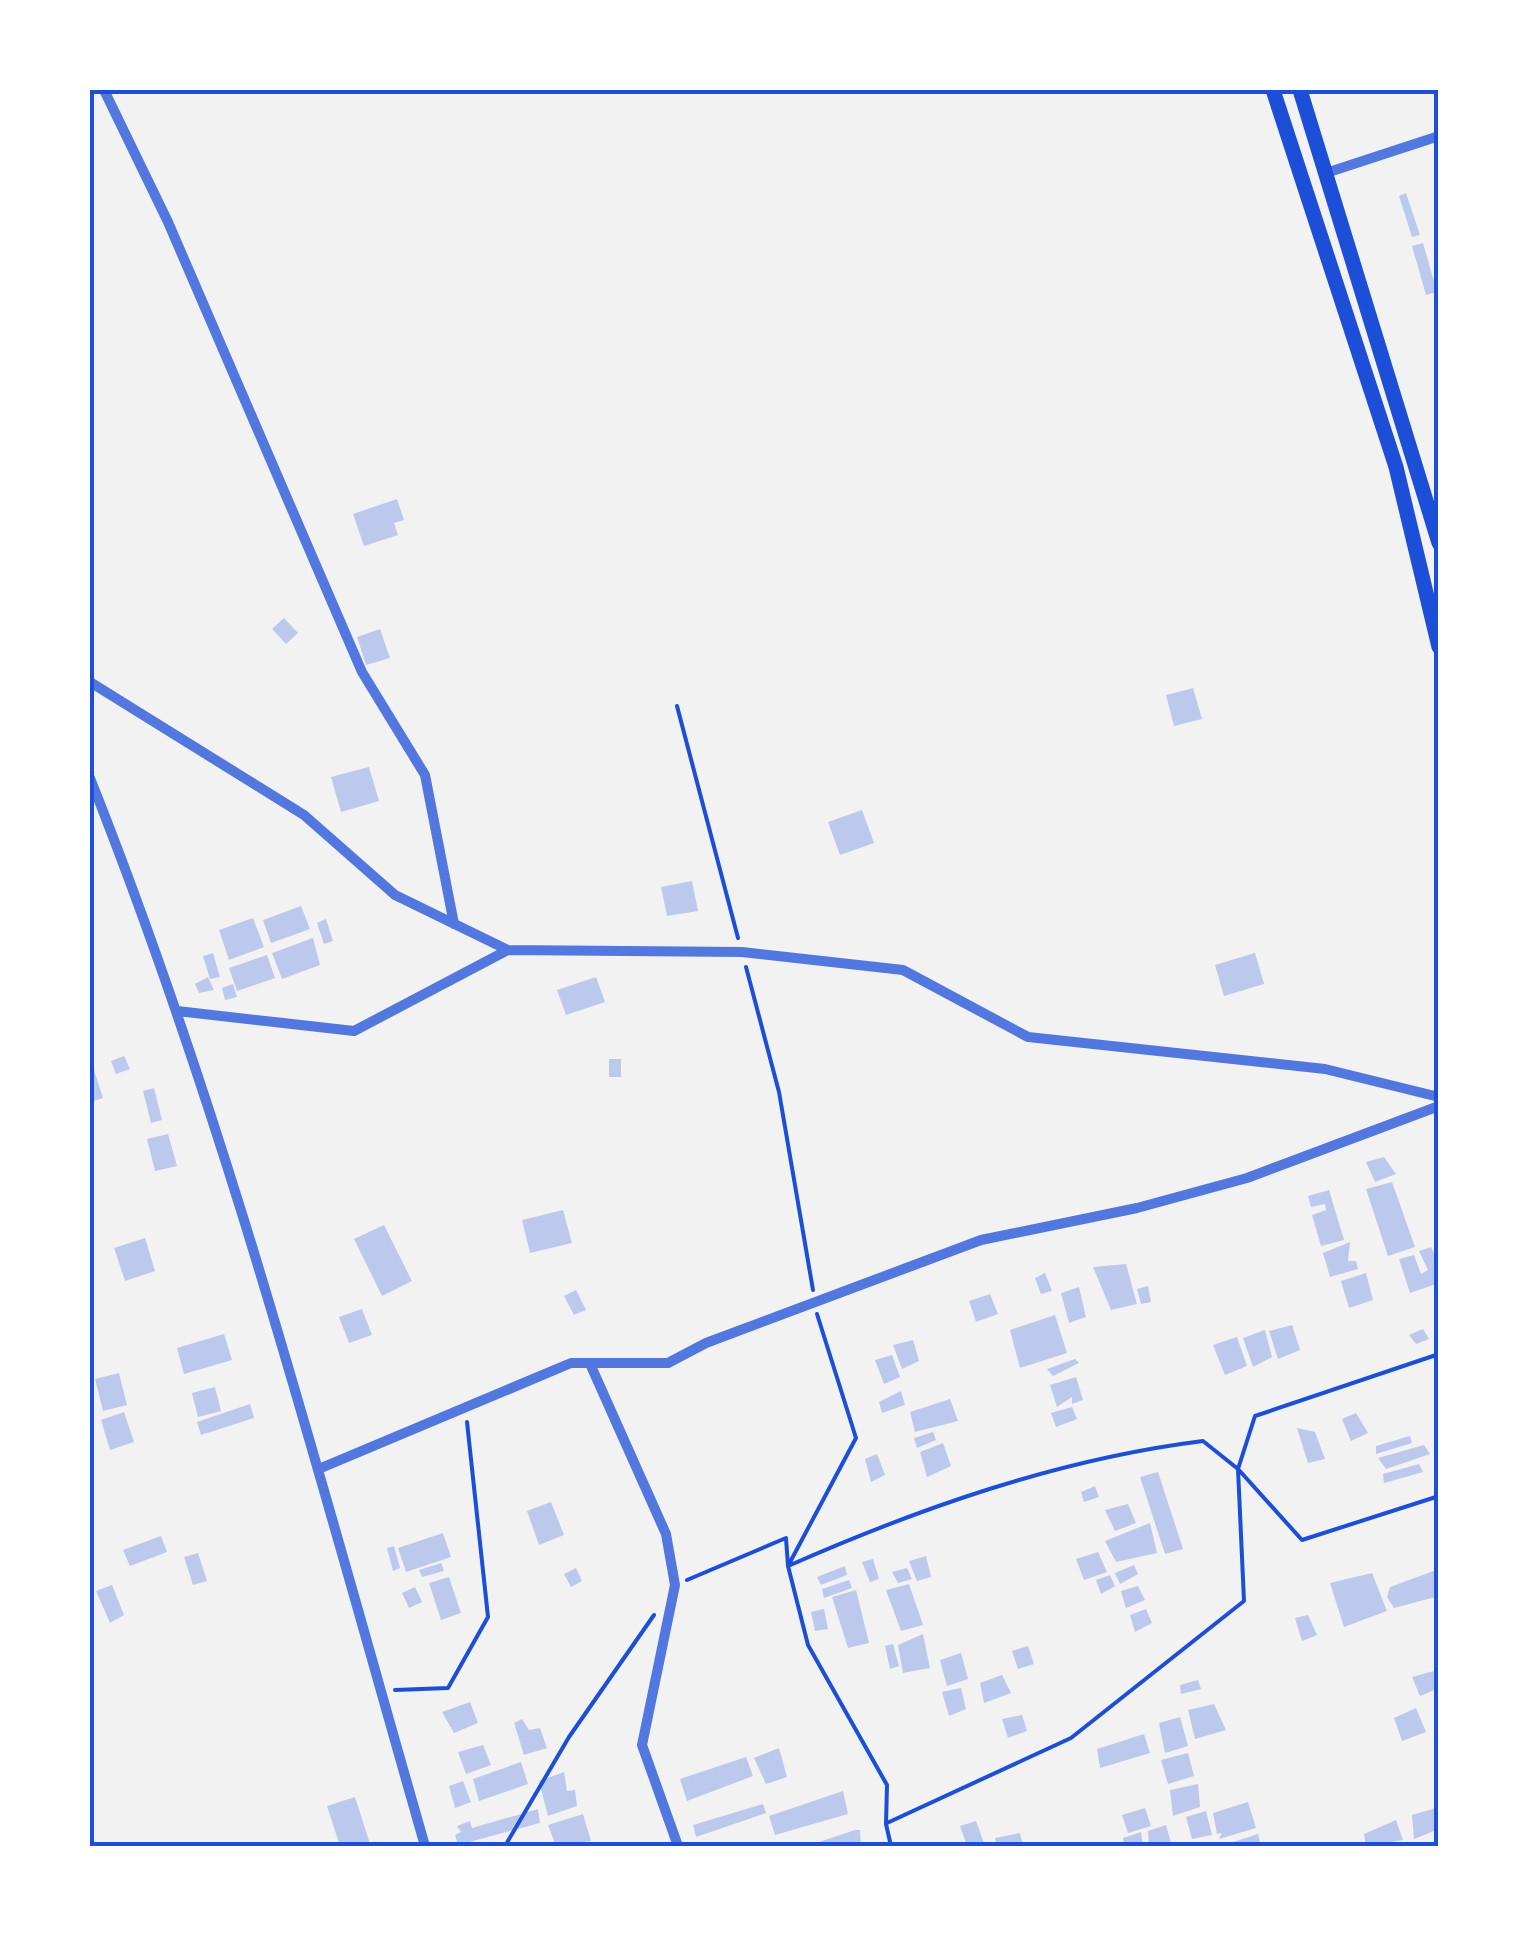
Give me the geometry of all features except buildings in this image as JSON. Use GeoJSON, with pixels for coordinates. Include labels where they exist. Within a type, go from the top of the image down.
{"type":"FeatureCollection","features":[{"type":"Feature","properties":{"kind":"main road"},"geometry":{"type":"LineString","coordinates":[[1273,90],[1396,467],[1439,647]]}},
{"type":"Feature","properties":{"kind":"main road"},"geometry":{"type":"LineString","coordinates":[[1300,90],[1439,542]]}},
{"type":"Feature","properties":{"kind":"street"},"geometry":{"type":"LineString","coordinates":[[104,90],[168,222],[362,672],[425,775],[454,924]]}},
{"type":"Feature","properties":{"kind":"street"},"geometry":{"type":"LineString","coordinates":[[1326,173],[1439,136]]}},
{"type":"Feature","properties":{"kind":"street"},"geometry":{"type":"LineString","coordinates":[[90,682],[304,815],[395,895],[508,950],[742,952],[903,970],[1028,1037],[1324,1069],[1439,1097]]}},
{"type":"Feature","properties":{"kind":"street"},"geometry":{"type":"LineString","coordinates":[[90,778],[178,1011],[321,1468],[425,1846]]}},
{"type":"Feature","properties":{"kind":"street"},"geometry":{"type":"LineString","coordinates":[[178,1011],[354,1031],[508,950]]}},
{"type":"Feature","properties":{"kind":"street"},"geometry":{"type":"LineString","coordinates":[[321,1468],[571,1363],[668,1363],[706,1343],[981,1240],[1137,1208],[1247,1178],[1439,1106]]}},
{"type":"Feature","properties":{"kind":"street"},"geometry":{"type":"LineString","coordinates":[[592,1366],[666,1534],[675,1586],[642,1745],[678,1846]]}},
{"type":"Feature","properties":{"kind":"path"},"geometry":{"type":"LineString","coordinates":[[677,706],[779,1092],[815,1302],[856,1438],[788,1566]]}},
{"type":"Feature","properties":{"kind":"path"},"geometry":{"type":"LineString","coordinates":[[886,1824],[1070,1738],[1244,1601],[1238,1469],[1255,1416],[1439,1354]]}},
{"type":"Feature","properties":{"kind":"path"},"geometry":{"type":"LineString","coordinates":[[380,1691],[448,1688],[488,1617],[466,1407]]}},
{"type":"Feature","properties":{"kind":"path"},"geometry":{"type":"LineString","coordinates":[[788,1566],[899,1517],[1124,1451],[1203,1442],[1238,1469],[1302,1540],[1439,1496]]}},
{"type":"Feature","properties":{"kind":"path"},"geometry":{"type":"LineString","coordinates":[[505,1846],[568,1737],[675,1586],[786,1538],[788,1566],[808,1645],[887,1785],[890,1846]]}}]}
